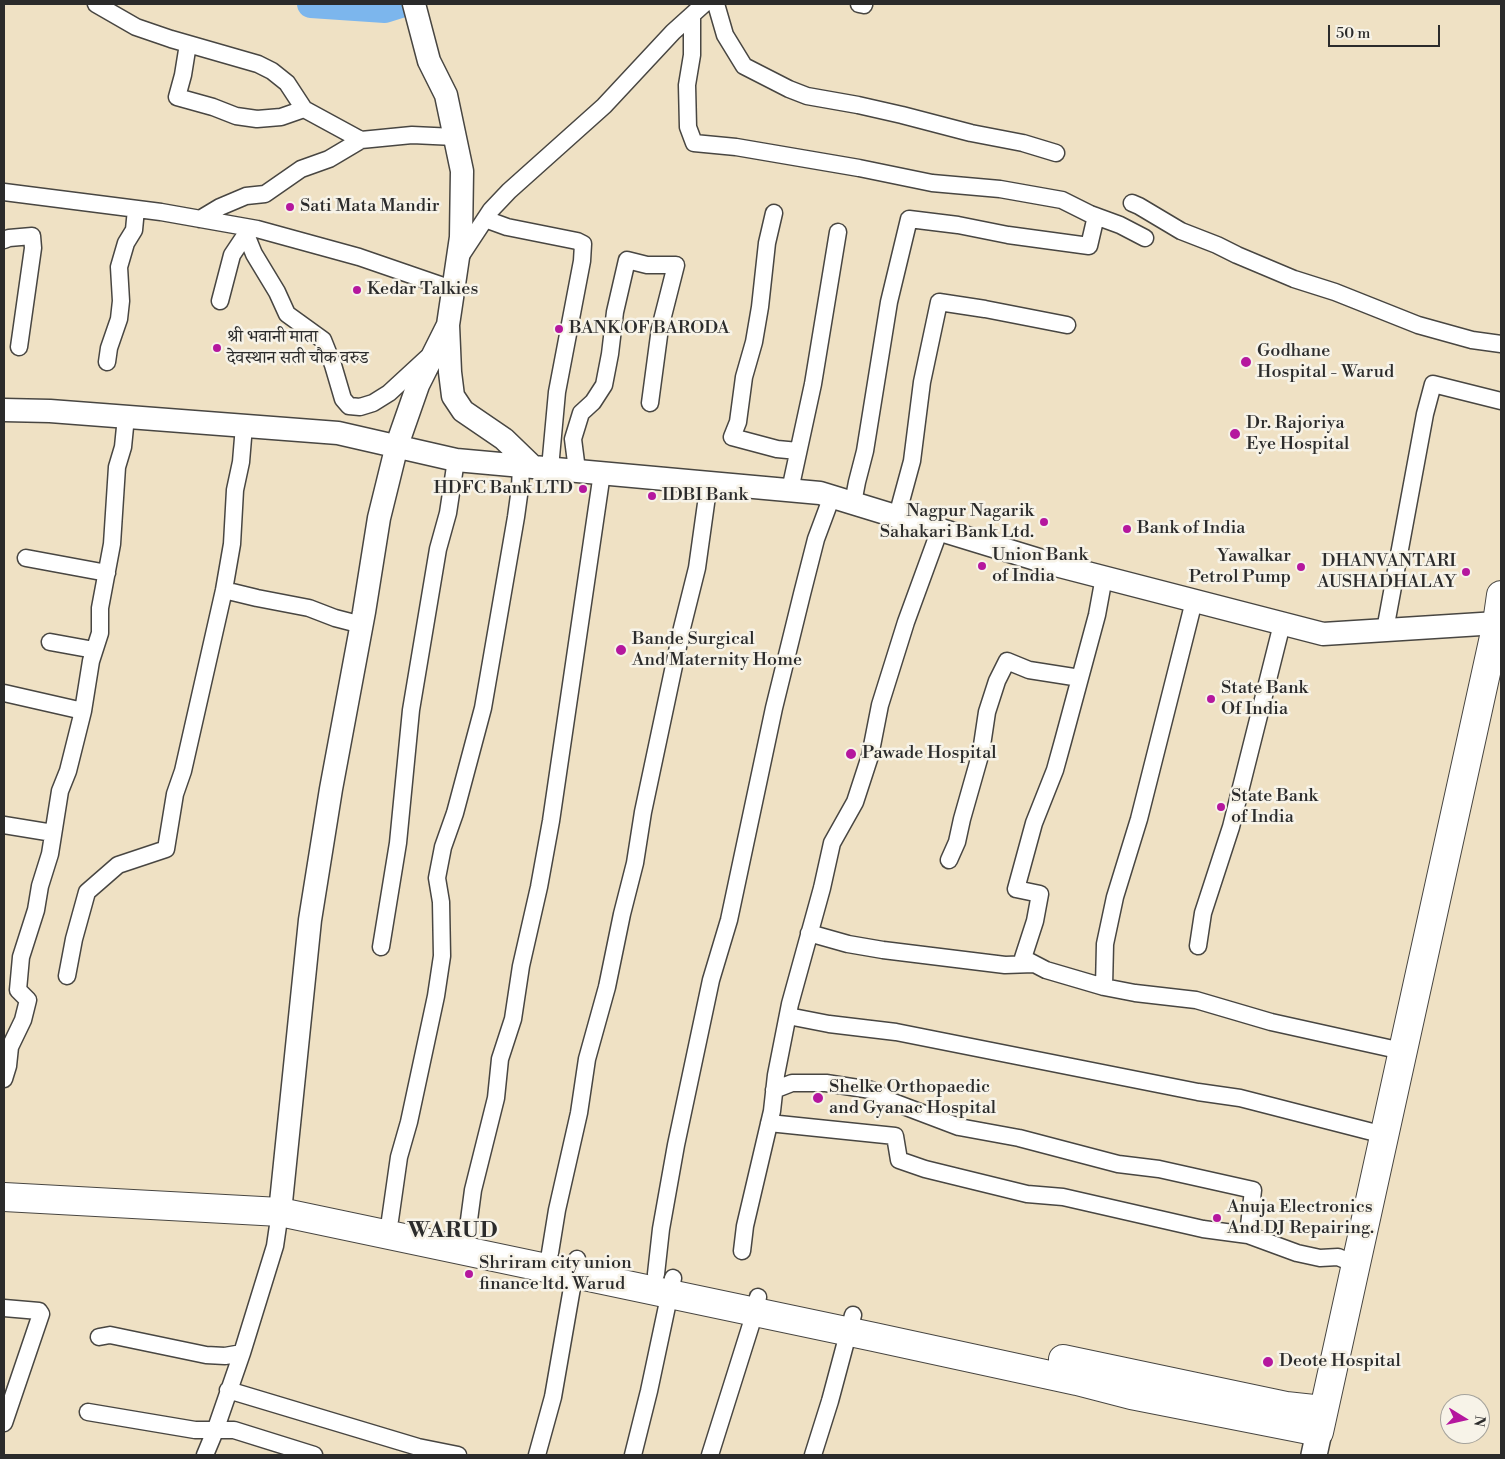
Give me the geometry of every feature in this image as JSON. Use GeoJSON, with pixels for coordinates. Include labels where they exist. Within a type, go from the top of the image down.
{"type":"FeatureCollection","features":[{"type":"Feature","properties":{"kind":"highway"},"geometry":{"type":"LineString","coordinates":[[4,1197],[282,1205],[575,1267],[666,1282],[757,1305],[1286,1406],[1318,1433],[1501,595]]}},
{"type":"Feature","properties":{"kind":"highway"},"geometry":{"type":"LineString","coordinates":[[4,1183],[282,1205],[390,1220],[550,1253],[575,1267]]}},
{"type":"Feature","properties":{"kind":"street"},"geometry":{"type":"LineString","coordinates":[[96,4],[136,27],[258,64],[272,71],[287,83],[304,109],[361,140]]}},
{"type":"Feature","properties":{"kind":"street"},"geometry":{"type":"LineString","coordinates":[[414,4],[430,61],[446,95],[462,171],[461,237],[448,325],[453,396],[463,411],[504,439],[535,467]]}},
{"type":"Feature","properties":{"kind":"street"},"geometry":{"type":"LineString","coordinates":[[716,4],[725,35],[744,66],[790,90],[807,96],[902,115],[971,133],[1023,143],[1056,153]]}},
{"type":"Feature","properties":{"kind":"street"},"geometry":{"type":"LineString","coordinates":[[698,9],[687,85],[688,128],[694,144],[736,147],[859,168],[932,183],[1000,190],[1062,200],[1120,225],[1144,238]]}},
{"type":"Feature","properties":{"kind":"street"},"geometry":{"type":"LineString","coordinates":[[457,261],[485,219],[509,191],[604,106],[698,9]]}},
{"type":"Feature","properties":{"kind":"street"},"geometry":{"type":"LineString","coordinates":[[188,44],[177,97],[213,107],[236,116],[257,119],[281,117],[304,109]]}},
{"type":"Feature","properties":{"kind":"street"},"geometry":{"type":"LineString","coordinates":[[200,219],[220,207],[246,196],[265,194],[301,169],[329,159],[361,140],[412,135],[455,137]]}},
{"type":"Feature","properties":{"kind":"street"},"geometry":{"type":"LineString","coordinates":[[4,192],[200,219],[358,257],[452,289]]}},
{"type":"Feature","properties":{"kind":"street"},"geometry":{"type":"LineString","coordinates":[[1132,203],[1181,231],[1294,279],[1335,292],[1418,325],[1472,340],[1501,344]]}},
{"type":"Feature","properties":{"kind":"street"},"geometry":{"type":"LineString","coordinates":[[107,362],[109,348],[120,319],[119,267],[126,243],[134,230],[136,209]]}},
{"type":"Feature","properties":{"kind":"street"},"geometry":{"type":"LineString","coordinates":[[774,213],[768,236],[755,333],[744,377],[738,422],[732,437],[777,449],[798,451]]}},
{"type":"Feature","properties":{"kind":"street"},"geometry":{"type":"LineString","coordinates":[[854,503],[865,451],[890,302],[908,219],[966,226],[1008,235],[1089,246],[1096,216]]}},
{"type":"Feature","properties":{"kind":"street"},"geometry":{"type":"LineString","coordinates":[[390,1220],[399,1157],[436,996],[442,956],[441,902],[437,878],[443,847],[455,813],[483,708],[520,488],[535,467],[557,392],[582,261],[583,244],[577,241],[507,227],[485,219]]}},
{"type":"Feature","properties":{"kind":"street"},"geometry":{"type":"LineString","coordinates":[[220,301],[232,255],[245,230]]}},
{"type":"Feature","properties":{"kind":"street"},"geometry":{"type":"LineString","coordinates":[[245,230],[254,254],[277,292],[287,314],[323,340],[343,399],[350,406],[360,407],[373,403],[389,393],[435,352]]}},
{"type":"Feature","properties":{"kind":"street"},"geometry":{"type":"LineString","coordinates":[[790,490],[813,384],[838,232]]}},
{"type":"Feature","properties":{"kind":"street"},"geometry":{"type":"LineString","coordinates":[[4,240],[32,236],[33,248],[18,347]]}},
{"type":"Feature","properties":{"kind":"street"},"geometry":{"type":"LineString","coordinates":[[576,470],[573,439],[581,414],[593,402],[604,385],[610,354],[614,312],[626,260],[647,264],[676,265],[660,328],[650,403]]}},
{"type":"Feature","properties":{"kind":"street"},"geometry":{"type":"LineString","coordinates":[[897,516],[912,461],[922,382],[939,302],[1067,325]]}},
{"type":"Feature","properties":{"kind":"street"},"geometry":{"type":"LineString","coordinates":[[205,1455],[242,1353],[275,1246],[282,1205],[310,920],[379,518],[397,445],[418,385],[448,325]]}},
{"type":"Feature","properties":{"kind":"street"},"geometry":{"type":"LineString","coordinates":[[1385,630],[1425,414],[1433,384],[1501,401]]}},
{"type":"Feature","properties":{"kind":"street"},"geometry":{"type":"LineString","coordinates":[[4,410],[50,411],[338,433],[456,460],[820,493],[1052,564],[1323,634],[1496,623]]}},
{"type":"Feature","properties":{"kind":"street"},"geometry":{"type":"LineString","coordinates":[[4,1079],[8,1066],[10,1047],[23,1020],[28,1000],[18,990],[21,957],[36,910],[40,886],[50,854],[60,791],[68,771],[83,711],[91,661],[100,633],[100,608],[112,544],[118,467],[123,447],[126,417]]}},
{"type":"Feature","properties":{"kind":"street"},"geometry":{"type":"LineString","coordinates":[[67,976],[74,939],[87,892],[118,865],[166,848],[175,794],[183,772],[224,590],[232,544],[244,426]]}},
{"type":"Feature","properties":{"kind":"street"},"geometry":{"type":"LineString","coordinates":[[381,947],[398,843],[411,710],[438,549],[448,512],[456,460]]}},
{"type":"Feature","properties":{"kind":"street"},"geometry":{"type":"LineString","coordinates":[[467,1235],[473,1190],[496,1098],[500,1059],[513,1019],[551,821],[602,473]]}},
{"type":"Feature","properties":{"kind":"street"},"geometry":{"type":"LineString","coordinates":[[550,1253],[557,1210],[579,1113],[587,1059],[607,987],[635,862],[643,812],[696,568],[709,482]]}},
{"type":"Feature","properties":{"kind":"street"},"geometry":{"type":"LineString","coordinates":[[633,1455],[649,1391],[666,1282],[661,1229],[676,1145],[711,980],[729,920],[774,708],[816,539],[832,496]]}},
{"type":"Feature","properties":{"kind":"street"},"geometry":{"type":"LineString","coordinates":[[742,1251],[745,1226],[769,1123],[788,1016],[832,843],[855,802],[870,756],[880,705],[906,622],[940,529]]}},
{"type":"Feature","properties":{"kind":"street"},"geometry":{"type":"LineString","coordinates":[[26,558],[107,573]]}},
{"type":"Feature","properties":{"kind":"street"},"geometry":{"type":"LineString","coordinates":[[1104,577],[1097,615],[1055,770],[1034,823],[1016,889],[1040,894],[1035,921],[1022,958],[1046,970],[1104,987],[1196,1000],[1271,1022],[1402,1051]]}},
{"type":"Feature","properties":{"kind":"street"},"geometry":{"type":"LineString","coordinates":[[224,590],[309,608],[335,618],[362,625]]}},
{"type":"Feature","properties":{"kind":"street"},"geometry":{"type":"LineString","coordinates":[[1104,987],[1105,944],[1115,897],[1139,819],[1194,601]]}},
{"type":"Feature","properties":{"kind":"street"},"geometry":{"type":"LineString","coordinates":[[1198,946],[1204,913],[1231,827],[1282,624]]}},
{"type":"Feature","properties":{"kind":"street"},"geometry":{"type":"LineString","coordinates":[[50,642],[94,650]]}},
{"type":"Feature","properties":{"kind":"street"},"geometry":{"type":"LineString","coordinates":[[949,860],[957,842],[981,752],[987,712],[997,681],[1007,661],[1038,672],[1080,678]]}},
{"type":"Feature","properties":{"kind":"street"},"geometry":{"type":"LineString","coordinates":[[4,693],[83,711]]}},
{"type":"Feature","properties":{"kind":"street"},"geometry":{"type":"LineString","coordinates":[[4,825],[53,833]]}},
{"type":"Feature","properties":{"kind":"street"},"geometry":{"type":"LineString","coordinates":[[809,933],[848,944],[883,950],[1005,965],[1034,964]]}},
{"type":"Feature","properties":{"kind":"street"},"geometry":{"type":"LineString","coordinates":[[788,1016],[829,1024],[896,1032],[1198,1092],[1240,1098],[1384,1135]]}},
{"type":"Feature","properties":{"kind":"street"},"geometry":{"type":"LineString","coordinates":[[774,1090],[792,1083],[826,1083],[871,1090],[893,1102],[959,1127],[1027,1140],[1118,1164],[1169,1171],[1253,1190],[1248,1235]]}},
{"type":"Feature","properties":{"kind":"street"},"geometry":{"type":"LineString","coordinates":[[769,1123],[895,1136],[899,1160],[925,1169],[1027,1194],[1063,1197],[1202,1229],[1248,1235],[1297,1253],[1320,1258],[1338,1257],[1356,1264]]}},
{"type":"Feature","properties":{"kind":"street"},"geometry":{"type":"LineString","coordinates":[[537,1455],[554,1396],[575,1267]]}},
{"type":"Feature","properties":{"kind":"street"},"geometry":{"type":"LineString","coordinates":[[710,1455],[757,1305]]}},
{"type":"Feature","properties":{"kind":"street"},"geometry":{"type":"LineString","coordinates":[[4,1308],[39,1312],[41,1314],[4,1423]]}},
{"type":"Feature","properties":{"kind":"street"},"geometry":{"type":"LineString","coordinates":[[813,1455],[851,1323]]}},
{"type":"Feature","properties":{"kind":"street"},"geometry":{"type":"LineString","coordinates":[[99,1337],[110,1336],[206,1355],[225,1356],[242,1353]]}},
{"type":"Feature","properties":{"kind":"street"},"geometry":{"type":"LineString","coordinates":[[228,1390],[418,1447],[458,1455]]}},
{"type":"Feature","properties":{"kind":"street"},"geometry":{"type":"LineString","coordinates":[[88,1412],[185,1429],[234,1430],[314,1455]]}},
{"type":"Feature","properties":{"kind":"waterway"},"geometry":{"type":"LineString","coordinates":[[311,4],[385,9],[401,4]]}},
{"type":"Feature","properties":{"kind":"place","name":"Sati Mata Mandir"},"geometry":{"type":"Point","coordinates":[290,207]}},
{"type":"Feature","properties":{"kind":"place","name":"Kedar Talkies"},"geometry":{"type":"Point","coordinates":[357,290]}},
{"type":"Feature","properties":{"kind":"place","name":"BANK OF BARODA"},"geometry":{"type":"Point","coordinates":[559,329]}},
{"type":"Feature","properties":{"kind":"place","name":"श्री भवानी माता देवस्थान सती चौक वरुड"},"geometry":{"type":"Point","coordinates":[217,348]}},
{"type":"Feature","properties":{"kind":"place","name":"Godhane Hospital - Warud"},"geometry":{"type":"Point","coordinates":[1246,362]}},
{"type":"Feature","properties":{"kind":"place","name":"Dr. Rajoriya Eye Hospital"},"geometry":{"type":"Point","coordinates":[1235,434]}},
{"type":"Feature","properties":{"kind":"place","name":"HDFC Bank LTD"},"geometry":{"type":"Point","coordinates":[583,489]}},
{"type":"Feature","properties":{"kind":"place","name":"IDBI Bank"},"geometry":{"type":"Point","coordinates":[652,496]}},
{"type":"Feature","properties":{"kind":"place","name":"Nagpur Nagarik Sahakari Bank Ltd."},"geometry":{"type":"Point","coordinates":[1044,522]}},
{"type":"Feature","properties":{"kind":"place","name":"Bank of India"},"geometry":{"type":"Point","coordinates":[1127,529]}},
{"type":"Feature","properties":{"kind":"place","name":"Union Bank of India"},"geometry":{"type":"Point","coordinates":[982,566]}},
{"type":"Feature","properties":{"kind":"place","name":"Yawalkar Petrol Pump"},"geometry":{"type":"Point","coordinates":[1301,567]}},
{"type":"Feature","properties":{"kind":"place","name":"DHANVANTARI AUSHADHALAY"},"geometry":{"type":"Point","coordinates":[1466,572]}},
{"type":"Feature","properties":{"kind":"place","name":"Bande Surgical And Maternity Home"},"geometry":{"type":"Point","coordinates":[621,650]}},
{"type":"Feature","properties":{"kind":"place","name":"State Bank Of India"},"geometry":{"type":"Point","coordinates":[1211,699]}},
{"type":"Feature","properties":{"kind":"place","name":"Pawade Hospital"},"geometry":{"type":"Point","coordinates":[851,754]}},
{"type":"Feature","properties":{"kind":"place","name":"State Bank of India"},"geometry":{"type":"Point","coordinates":[1221,807]}},
{"type":"Feature","properties":{"kind":"place","name":"Shelke Orthopaedic and Gyanac Hospital"},"geometry":{"type":"Point","coordinates":[818,1098]}},
{"type":"Feature","properties":{"kind":"place","name":"Anuja Electronics And DJ Repairing."},"geometry":{"type":"Point","coordinates":[1217,1218]}},
{"type":"Feature","properties":{"kind":"place","name":"Shriram city union finance ltd. Warud"},"geometry":{"type":"Point","coordinates":[469,1274]}},
{"type":"Feature","properties":{"kind":"place","name":"Deote Hospital"},"geometry":{"type":"Point","coordinates":[1268,1362]}},
{"type":"Feature","properties":{"kind":"district","name":"WARUD"},"geometry":{"type":"Point","coordinates":[453,1232]}}]}
